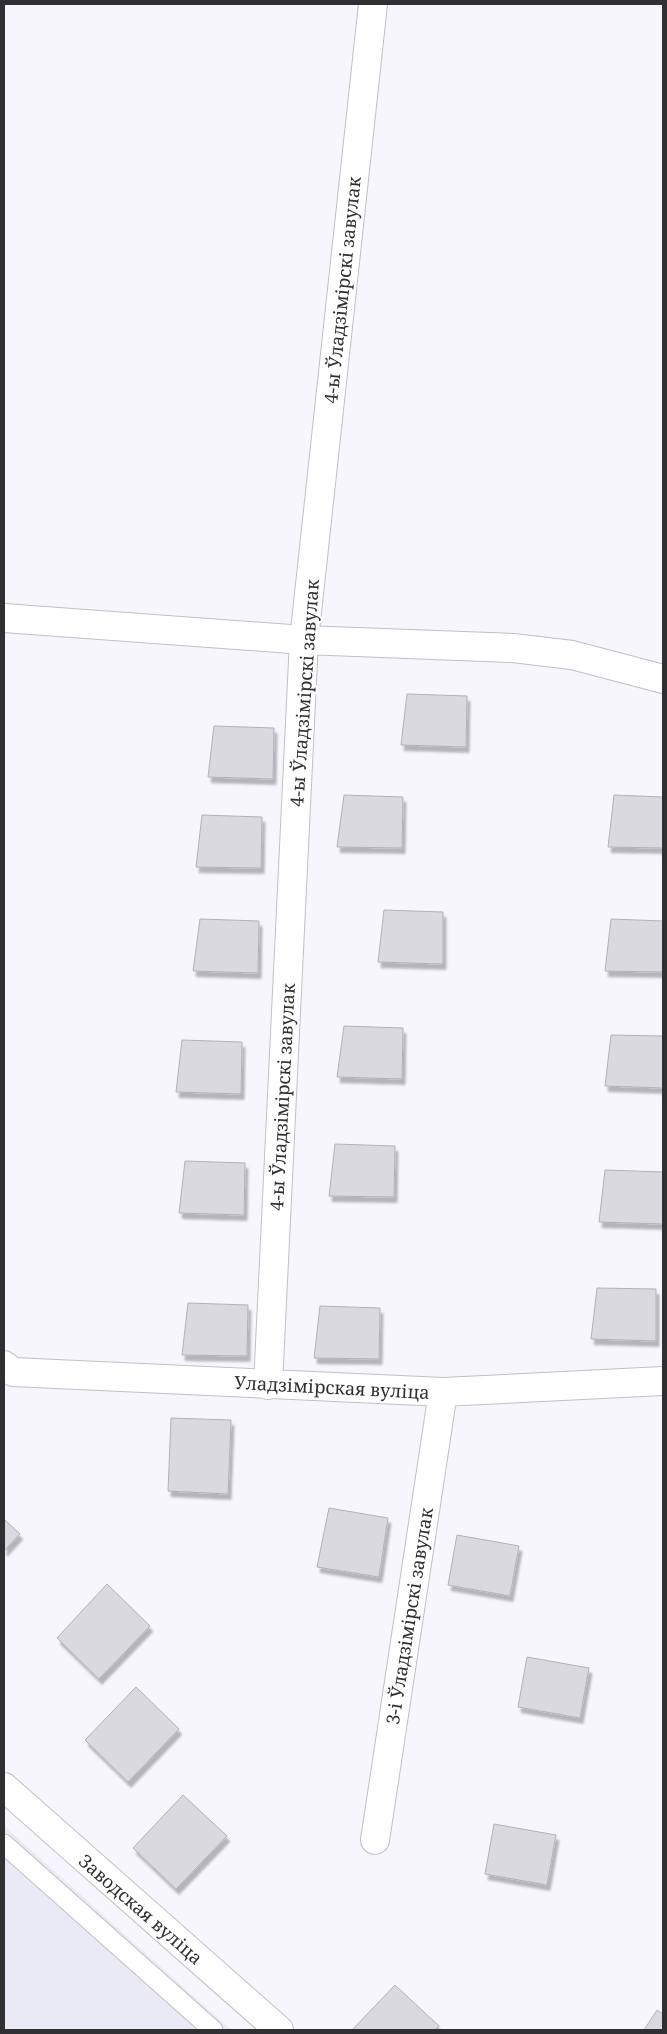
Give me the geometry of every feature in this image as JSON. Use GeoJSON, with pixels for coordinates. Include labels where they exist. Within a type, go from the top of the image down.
{"type":"FeatureCollection","features":[{"type":"Feature","properties":{"kind":"street","name":"4-ы Ўладзімірскі завулак"},"geometry":{"type":"LineString","coordinates":[[268,1385],[304,640],[373,4]]}},
{"type":"Feature","properties":{"kind":"street"},"geometry":{"type":"LineString","coordinates":[[4,618],[304,640],[513,648],[572,655],[663,679]]}},
{"type":"Feature","properties":{"kind":"street","name":"Уладзімірская вуліца"},"geometry":{"type":"LineString","coordinates":[[7,1373],[443,1392],[663,1381]]}},
{"type":"Feature","properties":{"kind":"street","name":"3-і Ўладзімірскі завулак"},"geometry":{"type":"LineString","coordinates":[[375,1840],[443,1392]]}},
{"type":"Feature","properties":{"kind":"street","name":"Заводская вуліца"},"geometry":{"type":"LineString","coordinates":[[4,1787],[279,2030]]}},
{"type":"Feature","properties":{"kind":"lane"},"geometry":{"type":"LineString","coordinates":[[4,1844],[213,2030]]}},
{"type":"Feature","properties":{"kind":"shaded area"},"geometry":{"type":"Polygon","coordinates":[[[4,1826],[231,2030],[4,2030],[4,1826]]]}},
{"type":"Feature","properties":{"kind":"building"},"geometry":{"type":"Polygon","coordinates":[[[407,694],[467,696],[466,747],[401,745],[407,694]]]}},
{"type":"Feature","properties":{"kind":"building"},"geometry":{"type":"Polygon","coordinates":[[[214,726],[274,728],[273,779],[208,777],[214,726]]]}},
{"type":"Feature","properties":{"kind":"building"},"geometry":{"type":"Polygon","coordinates":[[[344,795],[403,797],[402,848],[337,847],[344,795]]]}},
{"type":"Feature","properties":{"kind":"building"},"geometry":{"type":"Polygon","coordinates":[[[614,795],[663,797],[663,848],[608,847],[614,795]]]}},
{"type":"Feature","properties":{"kind":"building"},"geometry":{"type":"Polygon","coordinates":[[[202,815],[262,817],[261,868],[196,867],[202,815]]]}},
{"type":"Feature","properties":{"kind":"building"},"geometry":{"type":"Polygon","coordinates":[[[384,910],[443,912],[443,964],[378,962],[384,910]]]}},
{"type":"Feature","properties":{"kind":"building"},"geometry":{"type":"Polygon","coordinates":[[[200,919],[259,921],[258,973],[193,971],[200,919]]]}},
{"type":"Feature","properties":{"kind":"building"},"geometry":{"type":"Polygon","coordinates":[[[611,919],[663,921],[663,972],[605,971],[611,919]]]}},
{"type":"Feature","properties":{"kind":"building"},"geometry":{"type":"Polygon","coordinates":[[[344,1026],[403,1028],[402,1079],[337,1077],[344,1026]]]}},
{"type":"Feature","properties":{"kind":"building"},"geometry":{"type":"Polygon","coordinates":[[[611,1035],[663,1036],[663,1088],[605,1086],[611,1035]]]}},
{"type":"Feature","properties":{"kind":"building"},"geometry":{"type":"Polygon","coordinates":[[[182,1040],[242,1042],[241,1094],[176,1092],[182,1040]]]}},
{"type":"Feature","properties":{"kind":"building"},"geometry":{"type":"Polygon","coordinates":[[[335,1144],[395,1146],[394,1197],[329,1196],[335,1144]]]}},
{"type":"Feature","properties":{"kind":"building"},"geometry":{"type":"Polygon","coordinates":[[[185,1161],[245,1163],[244,1215],[179,1213],[185,1161]]]}},
{"type":"Feature","properties":{"kind":"building"},"geometry":{"type":"Polygon","coordinates":[[[605,1170],[663,1172],[663,1224],[599,1222],[605,1170]]]}},
{"type":"Feature","properties":{"kind":"building"},"geometry":{"type":"Polygon","coordinates":[[[597,1288],[656,1289],[656,1341],[591,1339],[597,1288]]]}},
{"type":"Feature","properties":{"kind":"building"},"geometry":{"type":"Polygon","coordinates":[[[188,1303],[248,1305],[247,1356],[182,1355],[188,1303]]]}},
{"type":"Feature","properties":{"kind":"building"},"geometry":{"type":"Polygon","coordinates":[[[320,1306],[380,1308],[379,1359],[314,1358],[320,1306]]]}},
{"type":"Feature","properties":{"kind":"building"},"geometry":{"type":"Polygon","coordinates":[[[171,1418],[231,1420],[228,1494],[168,1491],[171,1418]]]}},
{"type":"Feature","properties":{"kind":"building"},"geometry":{"type":"Polygon","coordinates":[[[329,1508],[388,1518],[379,1577],[317,1567],[329,1508]]]}},
{"type":"Feature","properties":{"kind":"building"},"geometry":{"type":"Polygon","coordinates":[[[4,1519],[20,1534],[4,1551],[4,1519]]]}},
{"type":"Feature","properties":{"kind":"building"},"geometry":{"type":"Polygon","coordinates":[[[457,1535],[519,1546],[510,1596],[448,1585],[457,1535]]]}},
{"type":"Feature","properties":{"kind":"building"},"geometry":{"type":"Polygon","coordinates":[[[107,1584],[150,1626],[99,1679],[57,1638],[107,1584]]]}},
{"type":"Feature","properties":{"kind":"building"},"geometry":{"type":"Polygon","coordinates":[[[527,1657],[589,1668],[580,1718],[518,1707],[527,1657]]]}},
{"type":"Feature","properties":{"kind":"building"},"geometry":{"type":"Polygon","coordinates":[[[136,1687],[179,1729],[128,1782],[85,1740],[136,1687]]]}},
{"type":"Feature","properties":{"kind":"building"},"geometry":{"type":"Polygon","coordinates":[[[183,1795],[227,1836],[176,1889],[133,1848],[183,1795]]]}},
{"type":"Feature","properties":{"kind":"building"},"geometry":{"type":"Polygon","coordinates":[[[494,1824],[556,1835],[547,1885],[485,1874],[494,1824]]]}},
{"type":"Feature","properties":{"kind":"building"},"geometry":{"type":"Polygon","coordinates":[[[395,1985],[439,2026],[435,2030],[352,2030],[395,1985]]]}},
{"type":"Feature","properties":{"kind":"building"},"geometry":{"type":"Polygon","coordinates":[[[657,2010],[663,2014],[663,2030],[644,2030],[657,2010]]]}}]}
